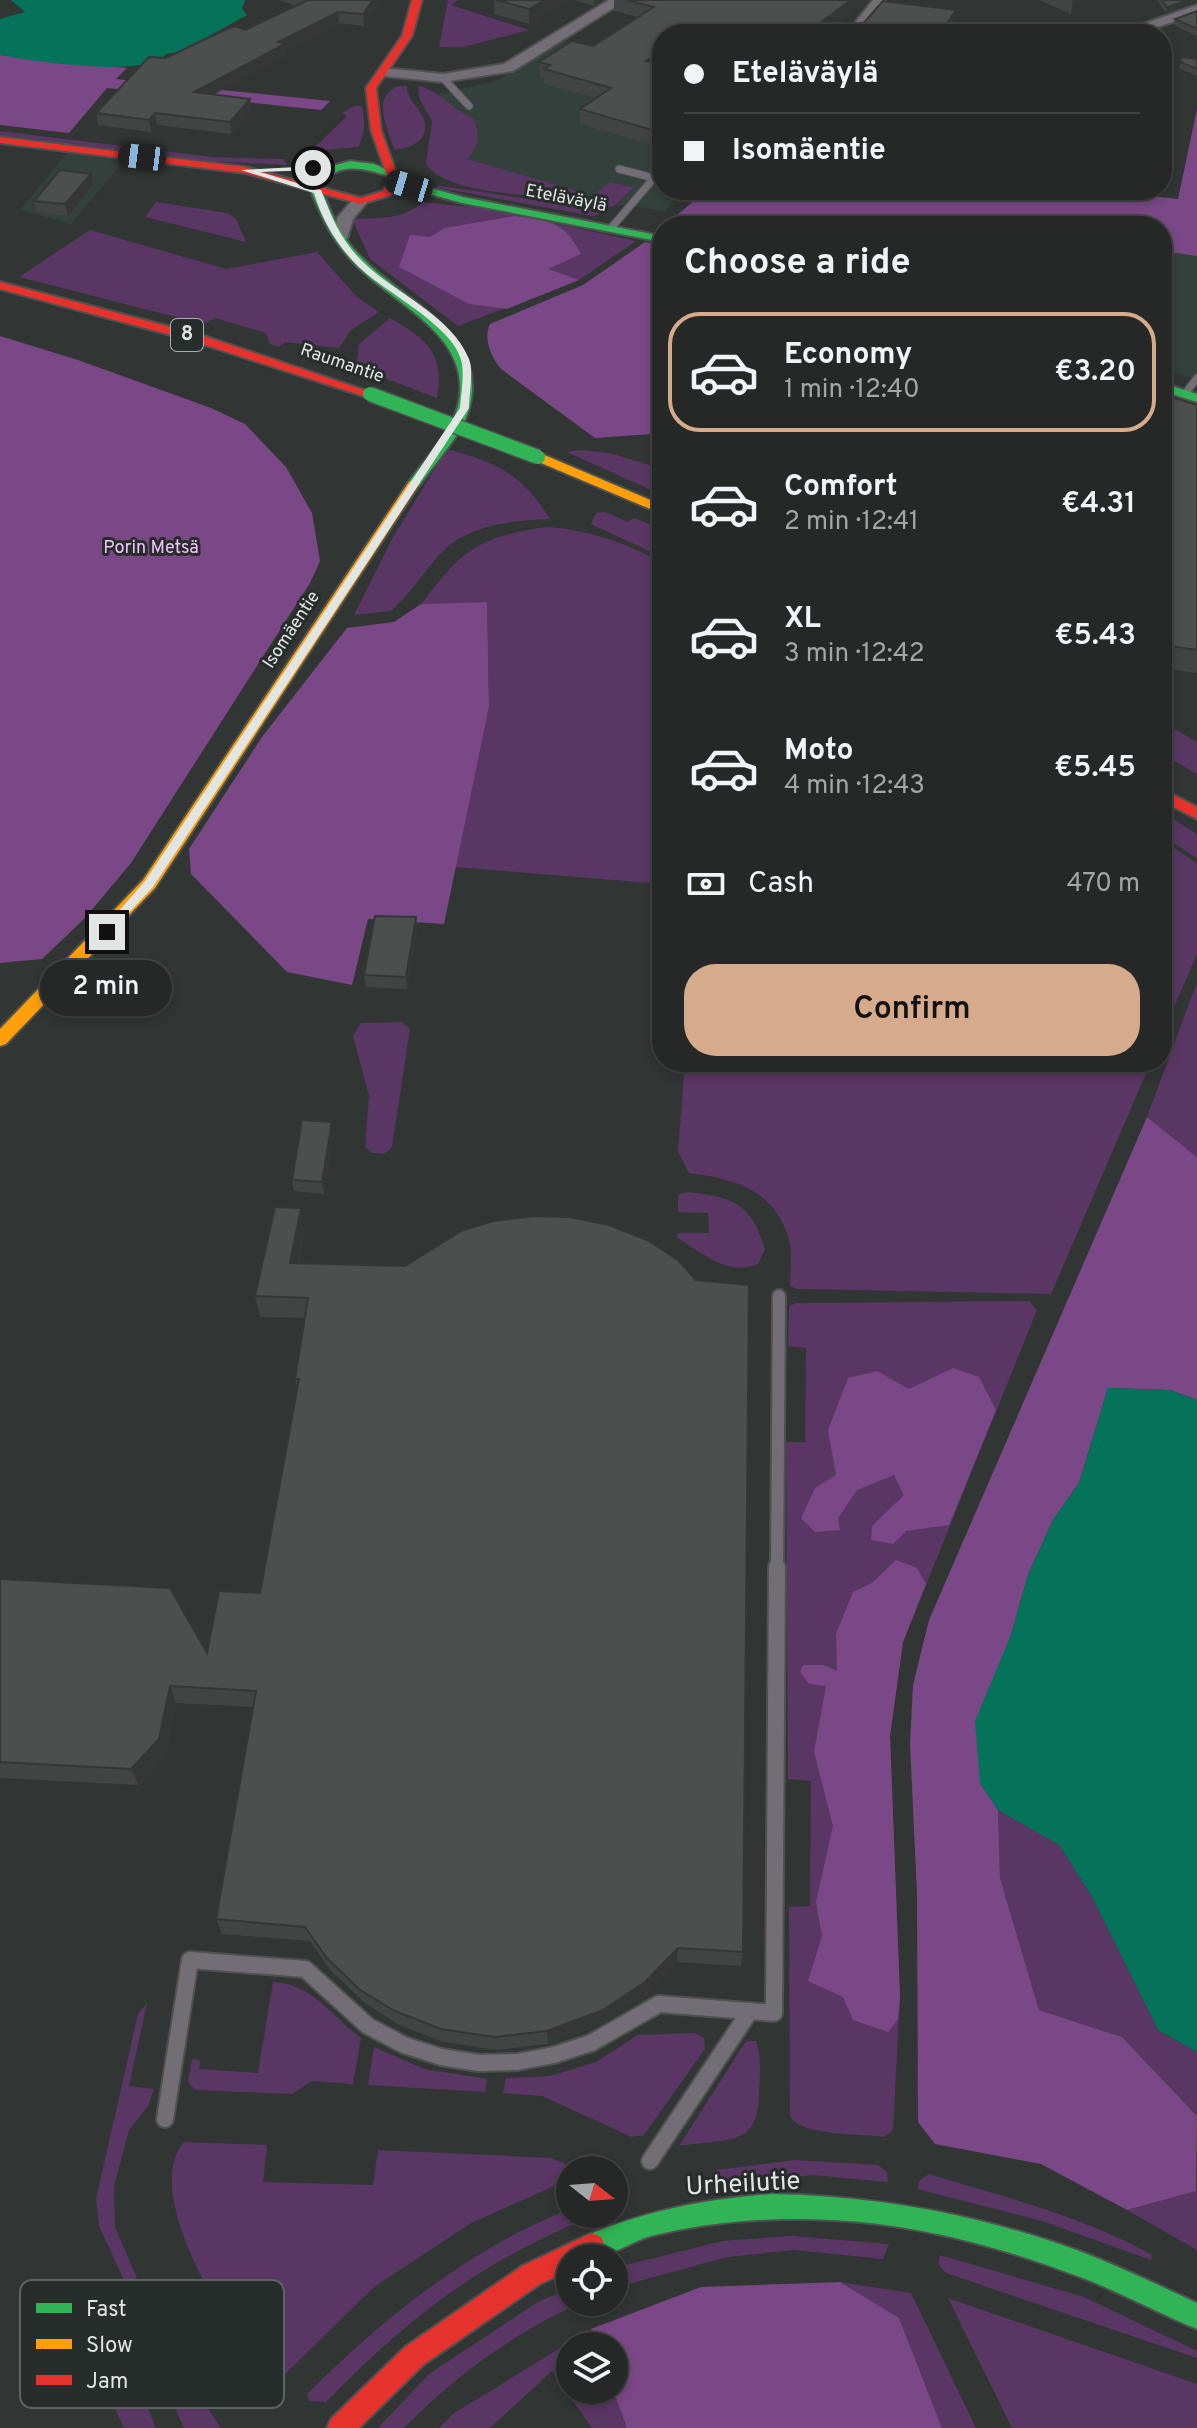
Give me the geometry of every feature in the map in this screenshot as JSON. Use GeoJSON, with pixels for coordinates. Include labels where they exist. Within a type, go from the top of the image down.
{"type":"FeatureCollection","features":[{"type":"Feature","properties":{"kind":"main road"},"geometry":{"type":"LineString","coordinates":[[366,200],[387,193],[392,177],[376,130],[371,88],[402,48],[417,14],[417,0]]}},
{"type":"Feature","properties":{"kind":"main road"},"geometry":{"type":"LineString","coordinates":[[318,191],[313,184],[318,176],[342,166],[376,130]]}},
{"type":"Feature","properties":{"kind":"main road"},"geometry":{"type":"LineString","coordinates":[[0,140],[245,170],[318,191]]}},
{"type":"Feature","properties":{"kind":"main road","name":"Eteläväylä"},"geometry":{"type":"LineString","coordinates":[[342,166],[369,165],[392,177],[462,200],[652,237]]}},
{"type":"Feature","properties":{"kind":"main road"},"geometry":{"type":"LineString","coordinates":[[245,170],[342,166]]}},
{"type":"Feature","properties":{"kind":"main road","name":"Eteläväylä"},"geometry":{"type":"LineString","coordinates":[[318,191],[339,200],[462,200]]}},
{"type":"Feature","properties":{"kind":"main road","name":"Isomäentie"},"geometry":{"type":"LineString","coordinates":[[0,1040],[149,884],[464,408],[466,363],[458,345],[429,317],[361,265],[326,218],[318,191]]}},
{"type":"Feature","properties":{"kind":"main road","name":"Raumantie"},"geometry":{"type":"LineString","coordinates":[[0,285],[197,338],[370,394],[538,457],[652,506]]}},
{"type":"Feature","properties":{"kind":"main road"},"geometry":{"type":"LineString","coordinates":[[1172,800],[1197,814]]}},
{"type":"Feature","properties":{"kind":"main road","name":"Urheilutie"},"geometry":{"type":"LineString","coordinates":[[340,2428],[414,2356],[531,2275],[614,2235],[669,2216],[781,2204],[907,2217],[990,2234],[1080,2264],[1197,2316]]}},
{"type":"Feature","properties":{"kind":"street"},"geometry":{"type":"LineString","coordinates":[[384,72],[443,78],[508,68],[619,0]]}},
{"type":"Feature","properties":{"kind":"street"},"geometry":{"type":"LineString","coordinates":[[861,24],[880,0]]}},
{"type":"Feature","properties":{"kind":"street"},"geometry":{"type":"LineString","coordinates":[[1170,0],[1195,10]]}},
{"type":"Feature","properties":{"kind":"street"},"geometry":{"type":"LineString","coordinates":[[1152,24],[1195,10]]}},
{"type":"Feature","properties":{"kind":"street"},"geometry":{"type":"LineString","coordinates":[[341,236],[345,218],[366,200]]}},
{"type":"Feature","properties":{"kind":"lane"},"geometry":{"type":"LineString","coordinates":[[443,78],[469,106]]}},
{"type":"Feature","properties":{"kind":"lane"},"geometry":{"type":"LineString","coordinates":[[619,169],[652,177]]}},
{"type":"Feature","properties":{"kind":"lane"},"geometry":{"type":"LineString","coordinates":[[611,228],[652,180]]}},
{"type":"Feature","properties":{"kind":"lane"},"geometry":{"type":"LineString","coordinates":[[1191,396],[1197,378]]}},
{"type":"Feature","properties":{"kind":"lane"},"geometry":{"type":"LineString","coordinates":[[165,2119],[190,1960],[305,1969],[336,2002],[370,2028],[419,2051],[458,2061],[499,2063],[556,2056],[626,2029],[659,2004],[774,2013],[779,1296]]}},
{"type":"Feature","properties":{"kind":"lane"},"geometry":{"type":"LineString","coordinates":[[650,2161],[750,2011]]}},
{"type":"Feature","properties":{"kind":"shaded area"},"geometry":{"type":"Polygon","coordinates":[[[11,0],[245,0],[242,9],[247,15],[180,52],[166,54],[155,61],[136,66],[88,66],[0,55],[0,19],[25,12],[11,0]]]}},
{"type":"Feature","properties":{"kind":"shaded area"},"geometry":{"type":"Polygon","coordinates":[[[448,0],[458,0],[451,5],[529,30],[463,47],[439,47],[448,0]]]}},
{"type":"Feature","properties":{"kind":"shaded area"},"geometry":{"type":"Polygon","coordinates":[[[563,41],[652,65],[652,200],[675,200],[665,211],[613,204],[465,160],[439,94],[499,80],[563,41]]]}},
{"type":"Feature","properties":{"kind":"shaded area"},"geometry":{"type":"Polygon","coordinates":[[[398,86],[407,86],[425,127],[422,138],[417,142],[394,149],[383,105],[390,91],[398,86]]]}},
{"type":"Feature","properties":{"kind":"shaded area"},"geometry":{"type":"Polygon","coordinates":[[[418,86],[434,92],[473,118],[478,140],[467,159],[584,193],[575,200],[494,192],[453,182],[437,174],[426,164],[432,121],[419,98],[418,86]]]}},
{"type":"Feature","properties":{"kind":"shaded area"},"geometry":{"type":"Polygon","coordinates":[[[354,106],[362,106],[364,117],[364,132],[358,147],[311,151],[347,116],[342,113],[354,106]]]}},
{"type":"Feature","properties":{"kind":"shaded area"},"geometry":{"type":"Polygon","coordinates":[[[0,131],[212,157],[284,159],[287,165],[209,161],[0,135],[0,131]]]}},
{"type":"Feature","properties":{"kind":"shaded area"},"geometry":{"type":"Polygon","coordinates":[[[67,153],[124,161],[71,224],[20,210],[67,153]]]}},
{"type":"Feature","properties":{"kind":"shaded area"},"geometry":{"type":"Polygon","coordinates":[[[610,182],[629,187],[636,185],[613,207],[585,202],[610,182]]]}},
{"type":"Feature","properties":{"kind":"shaded area"},"geometry":{"type":"Polygon","coordinates":[[[434,187],[608,211],[593,216],[434,187]]]}},
{"type":"Feature","properties":{"kind":"shaded area"},"geometry":{"type":"Polygon","coordinates":[[[156,202],[227,213],[236,219],[246,242],[145,217],[156,202]]]}},
{"type":"Feature","properties":{"kind":"shaded area"},"geometry":{"type":"Polygon","coordinates":[[[423,202],[488,209],[636,241],[579,280],[458,326],[370,259],[352,219],[398,215],[423,202]]]}},
{"type":"Feature","properties":{"kind":"shaded area"},"geometry":{"type":"Polygon","coordinates":[[[90,230],[226,269],[317,252],[357,297],[379,312],[351,330],[339,348],[285,342],[279,347],[270,344],[266,333],[215,318],[203,324],[19,277],[90,230]]]}},
{"type":"Feature","properties":{"kind":"shaded area"},"geometry":{"type":"Polygon","coordinates":[[[1172,254],[1197,256],[1197,379],[1172,372],[1172,254]]]}},
{"type":"Feature","properties":{"kind":"shaded area"},"geometry":{"type":"Polygon","coordinates":[[[390,318],[414,333],[430,349],[438,370],[437,398],[374,374],[357,361],[359,344],[390,318]]]}},
{"type":"Feature","properties":{"kind":"shaded area"},"geometry":{"type":"Polygon","coordinates":[[[447,449],[507,472],[529,491],[550,519],[506,523],[464,536],[440,554],[391,611],[354,615],[392,539],[447,449]]]}},
{"type":"Feature","properties":{"kind":"shaded area"},"geometry":{"type":"Polygon","coordinates":[[[567,452],[610,453],[652,466],[652,490],[567,452]]]}},
{"type":"Feature","properties":{"kind":"shaded area"},"geometry":{"type":"Polygon","coordinates":[[[605,512],[628,522],[634,518],[652,525],[652,552],[591,524],[596,513],[605,512]]]}},
{"type":"Feature","properties":{"kind":"shaded area"},"geometry":{"type":"Polygon","coordinates":[[[545,527],[576,531],[605,538],[652,557],[652,883],[455,867],[489,707],[487,602],[421,604],[449,570],[473,549],[521,531],[545,527]]]}},
{"type":"Feature","properties":{"kind":"shaded area"},"geometry":{"type":"Polygon","coordinates":[[[1172,728],[1197,742],[1197,774],[1172,760],[1172,728]]]}},
{"type":"Feature","properties":{"kind":"shaded area"},"geometry":{"type":"Polygon","coordinates":[[[1172,818],[1197,834],[1197,858],[1172,842],[1172,818]]]}},
{"type":"Feature","properties":{"kind":"shaded area"},"geometry":{"type":"Polygon","coordinates":[[[1172,847],[1197,863],[1197,954],[1172,1012],[1172,847]]]}},
{"type":"Feature","properties":{"kind":"shaded area"},"geometry":{"type":"Polygon","coordinates":[[[1197,982],[1197,1157],[1147,1117],[1164,1072],[1172,1072],[1172,1050],[1197,982]]]}},
{"type":"Feature","properties":{"kind":"shaded area"},"geometry":{"type":"Polygon","coordinates":[[[402,1022],[410,1029],[392,1147],[384,1154],[372,1153],[365,1147],[369,1096],[353,1036],[361,1023],[402,1022]]]}},
{"type":"Feature","properties":{"kind":"shaded area"},"geometry":{"type":"Polygon","coordinates":[[[684,1072],[1147,1072],[1051,1294],[797,1289],[790,1286],[790,1242],[772,1207],[749,1189],[735,1183],[689,1173],[678,1151],[684,1072]]]}},
{"type":"Feature","properties":{"kind":"shaded area"},"geometry":{"type":"Polygon","coordinates":[[[687,1192],[728,1200],[746,1212],[765,1249],[758,1264],[736,1268],[716,1262],[677,1238],[677,1233],[709,1233],[708,1213],[678,1212],[678,1195],[687,1192]]]}},
{"type":"Feature","properties":{"kind":"shaded area"},"geometry":{"type":"Polygon","coordinates":[[[1029,1301],[1037,1310],[903,1642],[890,1736],[900,1997],[893,2130],[884,2137],[806,2128],[790,2116],[789,1907],[810,1906],[811,1781],[788,1779],[786,1442],[805,1442],[806,1348],[788,1346],[789,1307],[795,1303],[1029,1301]]]}},
{"type":"Feature","properties":{"kind":"shaded area"},"geometry":{"type":"Polygon","coordinates":[[[1108,1388],[1170,1390],[1197,1400],[1197,2052],[1158,2030],[1091,1895],[1059,1845],[998,1810],[980,1783],[975,1721],[1011,1635],[1028,1575],[1053,1520],[1079,1483],[1108,1388]]]}},
{"type":"Feature","properties":{"kind":"shaded area"},"geometry":{"type":"Polygon","coordinates":[[[998,1810],[1059,1844],[1091,1895],[1158,2030],[1197,2052],[1197,2116],[1122,2037],[1039,2010],[1000,1878],[998,1810]]]}},
{"type":"Feature","properties":{"kind":"shaded area"},"geometry":{"type":"Polygon","coordinates":[[[273,1982],[299,1988],[310,1995],[361,2038],[353,2084],[312,2081],[292,2094],[195,2090],[188,2082],[192,2059],[200,2060],[199,2069],[258,2073],[273,1982]]]}},
{"type":"Feature","properties":{"kind":"shaded area"},"geometry":{"type":"Polygon","coordinates":[[[147,2003],[129,2086],[154,2089],[148,2106],[129,2130],[114,2186],[115,2227],[138,2280],[124,2280],[99,2226],[96,2199],[138,2014],[147,2003]]]}},
{"type":"Feature","properties":{"kind":"shaded area"},"geometry":{"type":"Polygon","coordinates":[[[695,2033],[704,2038],[705,2049],[644,2135],[632,2137],[542,2096],[503,2093],[506,2078],[550,2076],[596,2062],[638,2035],[695,2033]]]}},
{"type":"Feature","properties":{"kind":"shaded area"},"geometry":{"type":"Polygon","coordinates":[[[746,2041],[756,2041],[760,2060],[757,2110],[753,2123],[737,2137],[679,2146],[746,2041]]]}},
{"type":"Feature","properties":{"kind":"shaded area"},"geometry":{"type":"Polygon","coordinates":[[[374,2047],[424,2069],[487,2079],[485,2092],[368,2085],[374,2047]]]}},
{"type":"Feature","properties":{"kind":"shaded area"},"geometry":{"type":"Polygon","coordinates":[[[184,2142],[267,2145],[263,2182],[373,2185],[378,2150],[556,2160],[556,2185],[471,2223],[374,2287],[284,2375],[284,2280],[203,2280],[181,2229],[172,2180],[175,2159],[184,2142]]]}},
{"type":"Feature","properties":{"kind":"shaded area"},"geometry":{"type":"Polygon","coordinates":[[[794,2160],[878,2165],[887,2172],[888,2182],[812,2175],[734,2184],[713,2176],[717,2170],[794,2160]]]}},
{"type":"Feature","properties":{"kind":"shaded area"},"geometry":{"type":"Polygon","coordinates":[[[929,2174],[1071,2218],[1126,2241],[1152,2255],[1151,2260],[1042,2221],[917,2189],[920,2180],[929,2174]]]}},
{"type":"Feature","properties":{"kind":"shaded area"},"geometry":{"type":"Polygon","coordinates":[[[1197,2186],[1197,2250],[1127,2210],[1196,2191],[1197,2186]]]}},
{"type":"Feature","properties":{"kind":"shaded area"},"geometry":{"type":"Polygon","coordinates":[[[556,2215],[556,2228],[566,2228],[519,2250],[451,2292],[389,2342],[326,2402],[309,2401],[307,2394],[397,2313],[462,2265],[556,2215]]]}},
{"type":"Feature","properties":{"kind":"shaded area"},"geometry":{"type":"Polygon","coordinates":[[[791,2236],[889,2244],[883,2259],[794,2250],[727,2257],[628,2284],[628,2264],[722,2241],[791,2236]]]}},
{"type":"Feature","properties":{"kind":"shaded area"},"geometry":{"type":"Polygon","coordinates":[[[940,2255],[1084,2297],[1197,2351],[1197,2358],[946,2273],[938,2264],[940,2255]]]}},
{"type":"Feature","properties":{"kind":"shaded area"},"geometry":{"type":"Polygon","coordinates":[[[840,2282],[911,2293],[976,2428],[942,2428],[899,2318],[840,2282]]]}},
{"type":"Feature","properties":{"kind":"shaded area"},"geometry":{"type":"Polygon","coordinates":[[[556,2294],[556,2315],[510,2341],[465,2373],[404,2428],[378,2428],[429,2374],[538,2302],[556,2294]]]}},
{"type":"Feature","properties":{"kind":"shaded area"},"geometry":{"type":"Polygon","coordinates":[[[948,2298],[1197,2384],[1197,2428],[1012,2428],[948,2298]]]}},
{"type":"Feature","properties":{"kind":"shaded area"},"geometry":{"type":"Polygon","coordinates":[[[556,2351],[556,2377],[552,2371],[490,2428],[439,2428],[453,2414],[556,2351]]]}},
{"type":"Feature","properties":{"kind":"shaded area"},"geometry":{"type":"Polygon","coordinates":[[[575,2404],[618,2404],[627,2428],[592,2428],[575,2404]]]}},
{"type":"Feature","properties":{"kind":"shaded area"},"geometry":{"type":"Polygon","coordinates":[[[115,2408],[148,2408],[156,2428],[124,2428],[115,2408]]]}},
{"type":"Feature","properties":{"kind":"shaded area"},"geometry":{"type":"Polygon","coordinates":[[[175,2408],[207,2408],[221,2428],[184,2428],[175,2408]]]}},
{"type":"Feature","properties":{"kind":"green space"},"geometry":{"type":"Polygon","coordinates":[[[0,55],[127,68],[116,79],[330,101],[321,110],[107,88],[69,133],[0,125],[0,55]]]}},
{"type":"Feature","properties":{"kind":"green space"},"geometry":{"type":"Polygon","coordinates":[[[1197,109],[1197,256],[1172,254],[1172,216],[676,216],[695,200],[1178,199],[1197,109]]]}},
{"type":"Feature","properties":{"kind":"green space"},"geometry":{"type":"Polygon","coordinates":[[[515,216],[555,224],[568,235],[581,254],[548,269],[579,280],[507,309],[469,304],[399,267],[410,235],[430,237],[445,228],[515,216]]]}},
{"type":"Feature","properties":{"kind":"green space"},"geometry":{"type":"Polygon","coordinates":[[[645,242],[652,244],[652,434],[595,438],[501,369],[494,359],[487,336],[490,324],[583,285],[645,242]]]}},
{"type":"Feature","properties":{"kind":"green space","name":"Porin Metsä"},"geometry":{"type":"Polygon","coordinates":[[[0,336],[78,360],[211,408],[245,424],[286,467],[312,513],[320,561],[310,583],[131,863],[84,919],[42,959],[0,963],[0,336]]]}},
{"type":"Feature","properties":{"kind":"green space"},"geometry":{"type":"Polygon","coordinates":[[[487,602],[489,707],[444,924],[368,919],[352,985],[287,972],[191,874],[189,849],[262,737],[347,628],[394,622],[421,604],[487,602]]]}},
{"type":"Feature","properties":{"kind":"green space"},"geometry":{"type":"Polygon","coordinates":[[[1147,1117],[1197,1157],[1197,1400],[1170,1390],[1108,1388],[1079,1483],[1053,1520],[1028,1575],[1011,1635],[980,1783],[998,1810],[1000,1878],[1039,2010],[1122,2037],[1197,2116],[1196,2191],[1127,2210],[1041,2164],[935,2144],[918,2122],[917,1893],[910,1744],[913,1685],[929,1620],[1147,1117]]]}},
{"type":"Feature","properties":{"kind":"green space"},"geometry":{"type":"Polygon","coordinates":[[[953,1368],[979,1377],[996,1410],[949,1525],[906,1531],[893,1544],[871,1540],[872,1526],[904,1495],[894,1475],[857,1490],[838,1518],[840,1530],[815,1532],[801,1518],[815,1488],[836,1475],[828,1430],[848,1378],[877,1371],[909,1389],[953,1368]]]}},
{"type":"Feature","properties":{"kind":"green space"},"geometry":{"type":"Polygon","coordinates":[[[896,1560],[917,1568],[926,1584],[903,1642],[890,1736],[900,1997],[898,2019],[888,2032],[853,2020],[843,1997],[808,1981],[822,1936],[816,1902],[833,1826],[814,1752],[826,1686],[809,1684],[800,1672],[803,1665],[824,1665],[837,1671],[836,1634],[853,1592],[872,1583],[896,1560]]]}},
{"type":"Feature","properties":{"kind":"green space"},"geometry":{"type":"Polygon","coordinates":[[[840,2282],[899,2318],[942,2428],[627,2428],[618,2404],[628,2404],[628,2332],[592,2332],[591,2329],[701,2287],[840,2282]]]}},
{"type":"Feature","properties":{"kind":"building"},"geometry":{"type":"Polygon","coordinates":[[[308,0],[373,0],[363,14],[338,12],[278,42],[285,44],[194,92],[250,99],[230,122],[155,113],[149,120],[96,113],[149,57],[166,58],[235,26],[245,30],[308,0]]]}},
{"type":"Feature","properties":{"kind":"building"},"geometry":{"type":"Polygon","coordinates":[[[496,0],[545,0],[529,9],[496,0]]]}},
{"type":"Feature","properties":{"kind":"building"},"geometry":{"type":"Polygon","coordinates":[[[627,0],[851,0],[819,24],[652,24],[652,58],[646,61],[652,62],[652,130],[580,109],[611,88],[544,69],[550,65],[539,62],[572,41],[593,46],[654,7],[627,0]]]}},
{"type":"Feature","properties":{"kind":"building"},"geometry":{"type":"Polygon","coordinates":[[[1162,0],[1189,0],[1167,7],[1162,0]]]}},
{"type":"Feature","properties":{"kind":"building"},"geometry":{"type":"Polygon","coordinates":[[[883,1],[956,10],[947,24],[863,24],[883,1]]]}},
{"type":"Feature","properties":{"kind":"building"},"geometry":{"type":"Polygon","coordinates":[[[1197,11],[1197,29],[1175,19],[1197,11]]]}},
{"type":"Feature","properties":{"kind":"building"},"geometry":{"type":"Polygon","coordinates":[[[1181,57],[1197,59],[1197,69],[1180,62],[1181,57]]]}},
{"type":"Feature","properties":{"kind":"building"},"geometry":{"type":"Polygon","coordinates":[[[60,170],[91,174],[65,204],[34,201],[60,170]]]}},
{"type":"Feature","properties":{"kind":"building"},"geometry":{"type":"Polygon","coordinates":[[[1172,397],[1197,405],[1197,650],[1172,646],[1172,397]]]}},
{"type":"Feature","properties":{"kind":"building"},"geometry":{"type":"Polygon","coordinates":[[[375,916],[416,917],[406,977],[364,975],[375,916]]]}},
{"type":"Feature","properties":{"kind":"building"},"geometry":{"type":"Polygon","coordinates":[[[302,1120],[332,1122],[322,1182],[292,1180],[302,1120]]]}},
{"type":"Feature","properties":{"kind":"building"},"geometry":{"type":"Polygon","coordinates":[[[275,1207],[301,1208],[290,1263],[405,1266],[461,1231],[493,1221],[534,1216],[569,1217],[609,1225],[647,1240],[678,1260],[696,1280],[749,1285],[743,1952],[678,1948],[645,1982],[603,2010],[547,2031],[494,2037],[441,2029],[395,2011],[360,1990],[326,1957],[305,1927],[216,1919],[256,1691],[170,1686],[159,1739],[131,1769],[0,1762],[0,1579],[170,1588],[207,1653],[219,1591],[260,1593],[299,1379],[295,1379],[308,1298],[255,1296],[275,1207]]]}},
{"type":"Feature","properties":{"kind":"traffic: fast"},"geometry":{"type":"LineString","coordinates":[[391,174],[371,166],[350,164],[330,170],[313,184],[324,214],[345,247],[376,278],[433,322],[461,358],[466,380],[461,414],[414,483]]}},
{"type":"Feature","properties":{"kind":"traffic: fast"},"geometry":{"type":"LineString","coordinates":[[394,181],[462,200],[652,237]]}},
{"type":"Feature","properties":{"kind":"traffic: fast"},"geometry":{"type":"LineString","coordinates":[[1172,390],[1197,398]]}},
{"type":"Feature","properties":{"kind":"traffic: fast"},"geometry":{"type":"LineString","coordinates":[[370,394],[538,457]]}},
{"type":"Feature","properties":{"kind":"traffic: fast"},"geometry":{"type":"LineString","coordinates":[[597,2244],[649,2224],[709,2211],[771,2206],[835,2208],[899,2215],[1023,2244],[1095,2270],[1197,2316]]}},
{"type":"Feature","properties":{"kind":"traffic: slow"},"geometry":{"type":"LineString","coordinates":[[538,457],[652,506]]}},
{"type":"Feature","properties":{"kind":"traffic: slow"},"geometry":{"type":"LineString","coordinates":[[0,1040],[149,884],[414,483]]}},
{"type":"Feature","properties":{"kind":"traffic: jam"},"geometry":{"type":"LineString","coordinates":[[0,140],[245,170],[361,201],[387,193],[394,181],[376,130],[371,88],[407,36],[417,0]]}},
{"type":"Feature","properties":{"kind":"traffic: jam"},"geometry":{"type":"LineString","coordinates":[[0,285],[197,338],[370,394]]}},
{"type":"Feature","properties":{"kind":"traffic: jam"},"geometry":{"type":"LineString","coordinates":[[1172,800],[1197,814]]}},
{"type":"Feature","properties":{"kind":"traffic: jam"},"geometry":{"type":"LineString","coordinates":[[340,2428],[414,2356],[531,2275],[556,2263]]}},
{"type":"Feature","properties":{"kind":"route"},"geometry":{"type":"LineString","coordinates":[[107,932],[149,884],[464,408],[468,390],[466,363],[458,345],[429,317],[361,265],[326,218],[318,191],[245,170],[313,168]]}}]}
